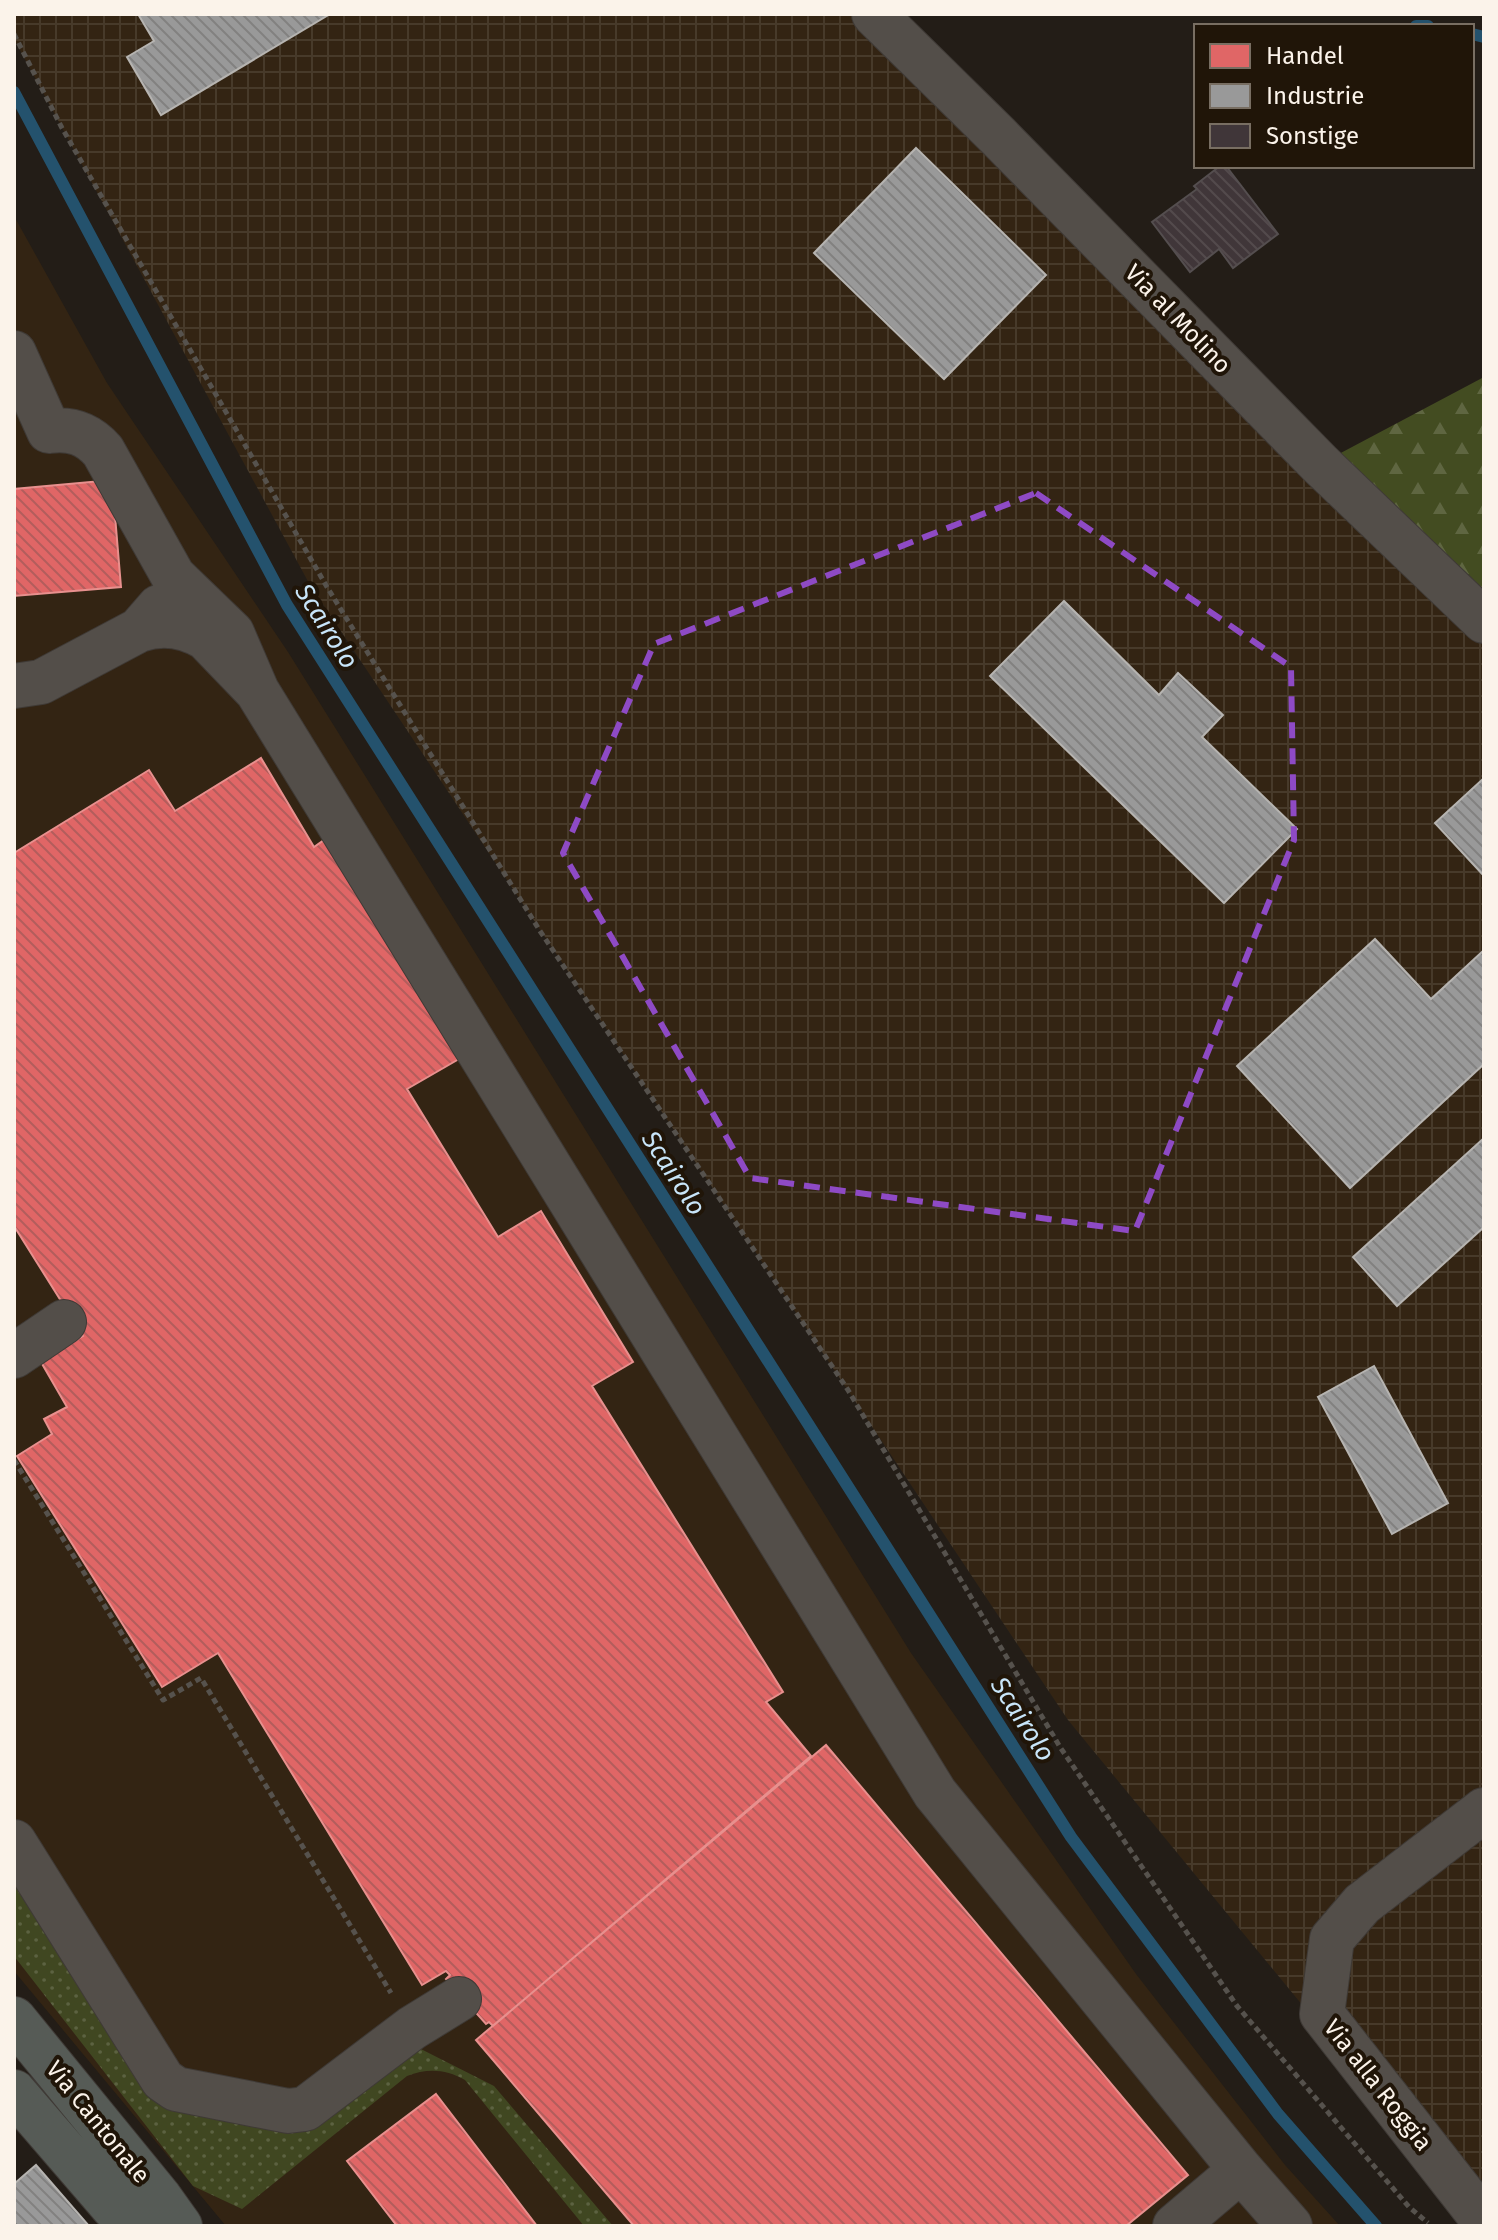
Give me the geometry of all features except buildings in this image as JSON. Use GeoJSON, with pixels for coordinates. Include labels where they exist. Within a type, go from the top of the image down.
{"type":"FeatureCollection","features":[{"type":"Feature","properties":{"kind":"main road","name":"Via Cantonale"},"geometry":{"type":"LineString","coordinates":[[14,2019],[180,2226]]}},
{"type":"Feature","properties":{"kind":"main road","name":"Via Cantonale"},"geometry":{"type":"LineString","coordinates":[[14,2092],[113,2207],[134,2226]]}},
{"type":"Feature","properties":{"kind":"street","name":"Via al Molino"},"geometry":{"type":"LineString","coordinates":[[874,14],[1320,464],[1484,621]]}},
{"type":"Feature","properties":{"kind":"street"},"geometry":{"type":"LineString","coordinates":[[14,353],[49,431],[77,432],[93,440],[103,451],[163,559],[183,587],[232,633],[257,691],[935,1793],[1290,2226]]}},
{"type":"Feature","properties":{"kind":"street"},"geometry":{"type":"LineString","coordinates":[[139,630],[155,613],[165,593],[163,559]]}},
{"type":"Feature","properties":{"kind":"street"},"geometry":{"type":"LineString","coordinates":[[23,691],[139,630],[159,625],[197,633],[206,638],[257,691]]}},
{"type":"Feature","properties":{"kind":"street"},"geometry":{"type":"LineString","coordinates":[[14,1356],[64,1322]]}},
{"type":"Feature","properties":{"kind":"street","name":"Via alla Roggia"},"geometry":{"type":"LineString","coordinates":[[1484,1810],[1362,1904],[1332,1939],[1322,2014],[1484,2221]]}},
{"type":"Feature","properties":{"kind":"street"},"geometry":{"type":"LineString","coordinates":[[14,1842],[163,2080],[176,2089],[288,2111],[305,2109],[412,2028],[459,1999]]}},
{"type":"Feature","properties":{"kind":"street"},"geometry":{"type":"LineString","coordinates":[[1187,2222],[1241,2170]]}},
{"type":"Feature","properties":{"kind":"path"},"geometry":{"type":"LineString","coordinates":[[14,34],[62,128],[327,587],[540,931],[848,1390],[1060,1747],[1237,2006],[1409,2207],[1432,2226]]}},
{"type":"Feature","properties":{"kind":"path"},"geometry":{"type":"LineString","coordinates":[[14,1460],[163,1700],[201,1678],[412,2028]]}},
{"type":"Feature","properties":{"kind":"highlighted area"},"geometry":{"type":"Polygon","coordinates":[[[1036,493],[1291,667],[1294,840],[1135,1231],[750,1178],[563,853],[654,644],[1036,493]]]}},
{"type":"Feature","properties":{"kind":"shaded area"},"geometry":{"type":"Polygon","coordinates":[[[14,14],[874,14],[1484,621],[1484,2226],[1068,1720],[310,585],[14,39],[14,14]]]}},
{"type":"Feature","properties":{"kind":"shaded area"},"geometry":{"type":"Polygon","coordinates":[[[14,216],[107,383],[288,652],[911,1653],[1136,1974],[1285,2165],[1340,2226],[226,2226],[14,1971],[14,216]]]}},
{"type":"Feature","properties":{"kind":"green space"},"geometry":{"type":"Polygon","coordinates":[[[1484,377],[1484,621],[1320,464],[1484,377]]]}},
{"type":"Feature","properties":{"kind":"green space"},"geometry":{"type":"Polygon","coordinates":[[[14,1865],[154,2092],[239,2114],[411,2044],[494,2086],[613,2226],[584,2226],[465,2080],[436,2071],[407,2076],[242,2209],[193,2186],[14,1956],[14,1865]]]}},
{"type":"Feature","properties":{"kind":"waterway"},"geometry":{"type":"LineString","coordinates":[[1474,34],[1484,37]]}},
{"type":"Feature","properties":{"kind":"waterway","name":"Scairolo"},"geometry":{"type":"LineString","coordinates":[[14,92],[287,605],[1071,1837],[1278,2114],[1376,2226]]}}]}
